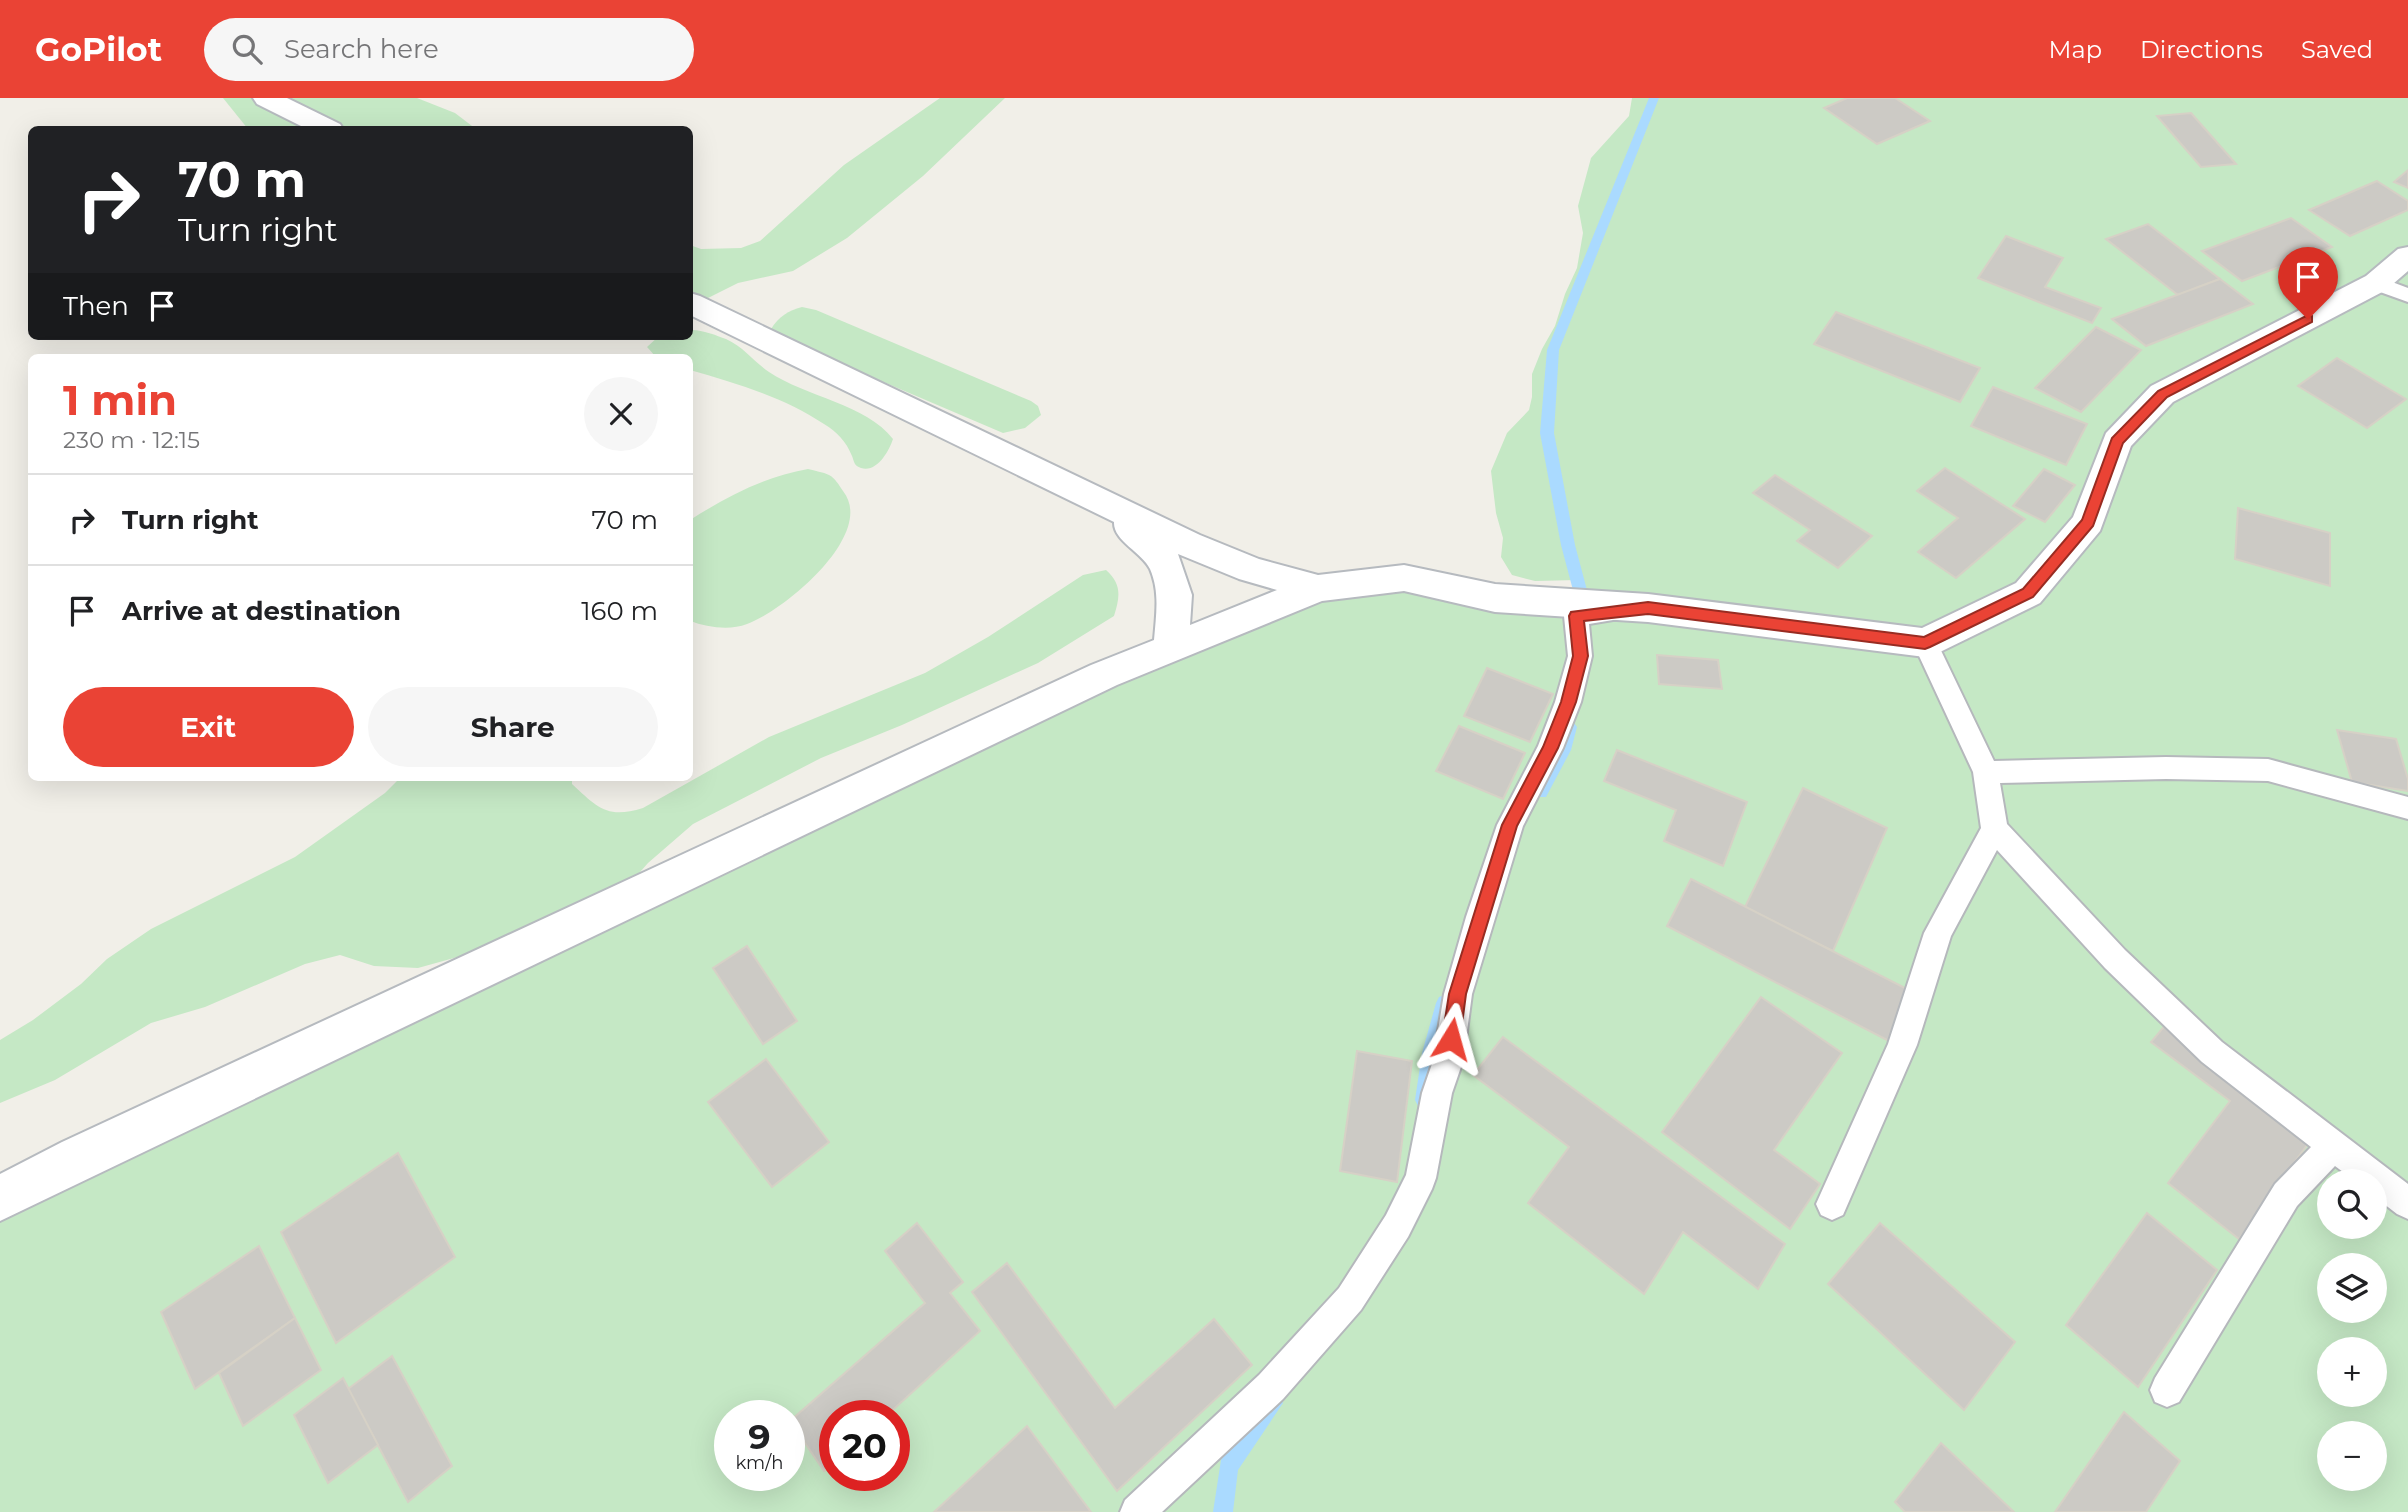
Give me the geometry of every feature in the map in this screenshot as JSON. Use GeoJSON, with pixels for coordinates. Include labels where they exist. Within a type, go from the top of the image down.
{"type":"FeatureCollection","features":[{"type":"Feature","properties":{"kind":"main road"},"geometry":{"type":"LineString","coordinates":[[266,98],[323,126]]}},
{"type":"Feature","properties":{"kind":"main road"},"geometry":{"type":"LineString","coordinates":[[0,1198],[78,1158],[1104,675],[1318,588],[1404,578],[1495,598],[1648,608],[1925,643],[2028,593],[2088,523],[2117,441],[2162,394],[2375,283],[2408,256]]}},
{"type":"Feature","properties":{"kind":"main road"},"geometry":{"type":"LineString","coordinates":[[693,304],[1188,544],[1251,570],[1318,588]]}},
{"type":"Feature","properties":{"kind":"main road"},"geometry":{"type":"LineString","coordinates":[[1110,506],[1164,560],[1175,595],[1171,648]]}},
{"type":"Feature","properties":{"kind":"lane"},"geometry":{"type":"LineString","coordinates":[[2375,283],[2408,295]]}},
{"type":"Feature","properties":{"kind":"lane"},"geometry":{"type":"LineString","coordinates":[[1138,1512],[1271,1387],[1350,1299],[1397,1226],[1421,1178],[1437,1093],[1448,1061],[1458,994],[1510,825],[1550,748],[1569,702],[1580,656],[1576,616],[1648,608]]}},
{"type":"Feature","properties":{"kind":"lane"},"geometry":{"type":"LineString","coordinates":[[1925,643],[1986,772],[1994,829],[2115,960],[2212,1052],[2408,1203]]}},
{"type":"Feature","properties":{"kind":"lane"},"geometry":{"type":"LineString","coordinates":[[1986,772],[2165,768],[2268,770],[2408,808]]}},
{"type":"Feature","properties":{"kind":"lane"},"geometry":{"type":"LineString","coordinates":[[1832,1204],[1902,1045],[1938,933],[1994,829]]}},
{"type":"Feature","properties":{"kind":"lane"},"geometry":{"type":"LineString","coordinates":[[2167,1390],[2286,1195],[2333,1146]]}},
{"type":"Feature","properties":{"kind":"green space"},"geometry":{"type":"Polygon","coordinates":[[[223,98],[417,98],[455,113],[472,126],[246,126],[223,98]]]}},
{"type":"Feature","properties":{"kind":"green space"},"geometry":{"type":"Polygon","coordinates":[[[940,98],[1005,98],[923,176],[847,238],[793,271],[738,283],[693,306],[693,246],[701,249],[741,248],[760,241],[844,165],[940,98]]]}},
{"type":"Feature","properties":{"kind":"green space"},"geometry":{"type":"Polygon","coordinates":[[[1632,98],[2408,98],[2408,1512],[0,1512],[0,1210],[1233,621],[1404,578],[1583,603],[1577,580],[1535,581],[1512,575],[1501,557],[1503,538],[1496,513],[1491,471],[1507,433],[1529,410],[1532,374],[1555,326],[1577,268],[1583,233],[1578,206],[1591,158],[1629,116],[1632,98]]]}},
{"type":"Feature","properties":{"kind":"green space"},"geometry":{"type":"Polygon","coordinates":[[[802,307],[816,310],[1031,401],[1038,406],[1041,415],[1025,428],[1003,433],[778,337],[771,329],[774,324],[792,310],[802,307]]]}},
{"type":"Feature","properties":{"kind":"green space"},"geometry":{"type":"Polygon","coordinates":[[[693,330],[726,339],[784,381],[852,409],[881,427],[893,439],[877,464],[867,469],[859,467],[841,437],[809,414],[759,392],[693,371],[693,354],[653,354],[647,347],[655,340],[693,340],[693,330]]]}},
{"type":"Feature","properties":{"kind":"green space"},"geometry":{"type":"Polygon","coordinates":[[[808,469],[824,473],[833,478],[843,491],[850,509],[848,528],[837,549],[803,588],[763,616],[747,624],[726,628],[693,622],[693,518],[747,488],[808,469]]]}},
{"type":"Feature","properties":{"kind":"green space"},"geometry":{"type":"Polygon","coordinates":[[[1106,570],[1115,580],[1118,603],[1114,616],[1038,663],[902,725],[821,758],[693,824],[648,863],[626,888],[479,951],[418,968],[374,966],[340,955],[305,964],[205,1007],[151,1023],[55,1080],[0,1103],[0,1040],[33,1020],[81,984],[107,959],[151,929],[295,857],[385,793],[397,781],[572,781],[589,799],[604,809],[620,812],[643,808],[769,737],[925,673],[988,637],[1083,575],[1106,570]]]}},
{"type":"Feature","properties":{"kind":"building"},"geometry":{"type":"Polygon","coordinates":[[[1847,98],[1895,98],[1930,121],[1877,144],[1824,108],[1847,98]]]}},
{"type":"Feature","properties":{"kind":"building"},"geometry":{"type":"Polygon","coordinates":[[[2191,113],[2236,164],[2201,167],[2157,116],[2191,113]]]}},
{"type":"Feature","properties":{"kind":"building"},"geometry":{"type":"Polygon","coordinates":[[[2408,170],[2408,188],[2394,182],[2408,170]]]}},
{"type":"Feature","properties":{"kind":"building"},"geometry":{"type":"Polygon","coordinates":[[[2377,181],[2408,201],[2408,210],[2350,236],[2309,210],[2377,181]]]}},
{"type":"Feature","properties":{"kind":"building"},"geometry":{"type":"Polygon","coordinates":[[[2291,218],[2332,247],[2242,281],[2202,251],[2291,218]]]}},
{"type":"Feature","properties":{"kind":"building"},"geometry":{"type":"Polygon","coordinates":[[[2148,224],[2220,279],[2178,295],[2106,239],[2148,224]]]}},
{"type":"Feature","properties":{"kind":"building"},"geometry":{"type":"Polygon","coordinates":[[[2006,236],[2063,258],[2045,287],[2101,308],[2092,323],[1978,278],[2006,236]]]}},
{"type":"Feature","properties":{"kind":"building"},"geometry":{"type":"Polygon","coordinates":[[[2220,279],[2253,304],[2146,346],[2112,319],[2220,279]]]}},
{"type":"Feature","properties":{"kind":"building"},"geometry":{"type":"Polygon","coordinates":[[[1836,312],[1980,368],[1960,402],[1814,344],[1836,312]]]}},
{"type":"Feature","properties":{"kind":"building"},"geometry":{"type":"Polygon","coordinates":[[[2096,327],[2141,350],[2081,412],[2035,388],[2096,327]]]}},
{"type":"Feature","properties":{"kind":"building"},"geometry":{"type":"Polygon","coordinates":[[[2337,358],[2406,399],[2367,428],[2298,386],[2337,358]]]}},
{"type":"Feature","properties":{"kind":"building"},"geometry":{"type":"Polygon","coordinates":[[[1993,387],[2087,424],[2066,465],[1971,426],[1993,387]]]}},
{"type":"Feature","properties":{"kind":"building"},"geometry":{"type":"Polygon","coordinates":[[[1945,468],[2025,519],[1956,578],[1918,552],[1958,518],[1917,491],[1945,468]]]}},
{"type":"Feature","properties":{"kind":"building"},"geometry":{"type":"Polygon","coordinates":[[[2044,469],[2075,485],[2045,522],[2013,506],[2044,469]]]}},
{"type":"Feature","properties":{"kind":"building"},"geometry":{"type":"Polygon","coordinates":[[[1775,475],[1872,536],[1838,568],[1797,541],[1810,530],[1753,493],[1775,475]]]}},
{"type":"Feature","properties":{"kind":"building"},"geometry":{"type":"Polygon","coordinates":[[[2238,508],[2330,533],[2330,586],[2235,559],[2238,508]]]}},
{"type":"Feature","properties":{"kind":"building"},"geometry":{"type":"Polygon","coordinates":[[[1657,655],[1718,660],[1722,689],[1659,684],[1657,655]]]}},
{"type":"Feature","properties":{"kind":"building"},"geometry":{"type":"Polygon","coordinates":[[[1487,668],[1553,694],[1530,742],[1464,716],[1487,668]]]}},
{"type":"Feature","properties":{"kind":"building"},"geometry":{"type":"Polygon","coordinates":[[[1459,726],[1525,753],[1503,799],[1436,771],[1459,726]]]}},
{"type":"Feature","properties":{"kind":"building"},"geometry":{"type":"Polygon","coordinates":[[[2337,730],[2396,739],[2408,779],[2408,791],[2352,782],[2337,730]]]}},
{"type":"Feature","properties":{"kind":"building"},"geometry":{"type":"Polygon","coordinates":[[[1617,750],[1747,802],[1723,866],[1664,841],[1676,810],[1604,781],[1617,750]]]}},
{"type":"Feature","properties":{"kind":"building"},"geometry":{"type":"Polygon","coordinates":[[[1803,788],[1887,828],[1833,951],[1745,907],[1803,788]]]}},
{"type":"Feature","properties":{"kind":"building"},"geometry":{"type":"Polygon","coordinates":[[[1691,879],[1909,990],[1889,1041],[1667,926],[1691,879]]]}},
{"type":"Feature","properties":{"kind":"building"},"geometry":{"type":"Polygon","coordinates":[[[747,946],[797,1021],[763,1044],[713,968],[747,946]]]}},
{"type":"Feature","properties":{"kind":"building"},"geometry":{"type":"Polygon","coordinates":[[[1761,997],[1842,1053],[1774,1150],[1820,1184],[1790,1229],[1662,1132],[1761,997]]]}},
{"type":"Feature","properties":{"kind":"building"},"geometry":{"type":"Polygon","coordinates":[[[2167,1023],[2315,1134],[2239,1239],[2168,1183],[2230,1101],[2151,1042],[2167,1023]]]}},
{"type":"Feature","properties":{"kind":"building"},"geometry":{"type":"Polygon","coordinates":[[[1503,1037],[1785,1244],[1758,1289],[1683,1232],[1644,1294],[1528,1203],[1569,1147],[1473,1075],[1503,1037]]]}},
{"type":"Feature","properties":{"kind":"building"},"geometry":{"type":"Polygon","coordinates":[[[1357,1051],[1412,1061],[1397,1182],[1340,1171],[1357,1051]]]}},
{"type":"Feature","properties":{"kind":"building"},"geometry":{"type":"Polygon","coordinates":[[[766,1059],[829,1142],[772,1187],[708,1102],[766,1059]]]}},
{"type":"Feature","properties":{"kind":"building"},"geometry":{"type":"Polygon","coordinates":[[[398,1153],[455,1257],[336,1343],[281,1232],[398,1153]]]}},
{"type":"Feature","properties":{"kind":"building"},"geometry":{"type":"Polygon","coordinates":[[[2147,1213],[2217,1270],[2138,1387],[2066,1325],[2147,1213]]]}},
{"type":"Feature","properties":{"kind":"building"},"geometry":{"type":"Polygon","coordinates":[[[917,1223],[963,1282],[950,1293],[980,1331],[904,1400],[819,1400],[819,1464],[805,1443],[805,1408],[925,1303],[885,1251],[917,1223]]]}},
{"type":"Feature","properties":{"kind":"building"},"geometry":{"type":"Polygon","coordinates":[[[1880,1223],[2015,1342],[1964,1410],[1828,1284],[1880,1223]]]}},
{"type":"Feature","properties":{"kind":"building"},"geometry":{"type":"Polygon","coordinates":[[[259,1246],[295,1318],[195,1389],[161,1312],[259,1246]]]}},
{"type":"Feature","properties":{"kind":"building"},"geometry":{"type":"Polygon","coordinates":[[[1007,1263],[1115,1408],[1214,1319],[1252,1365],[1117,1491],[972,1292],[1007,1263]]]}},
{"type":"Feature","properties":{"kind":"building"},"geometry":{"type":"Polygon","coordinates":[[[295,1318],[321,1370],[243,1426],[219,1373],[295,1318]]]}},
{"type":"Feature","properties":{"kind":"building"},"geometry":{"type":"Polygon","coordinates":[[[392,1356],[452,1466],[408,1502],[348,1389],[392,1356]]]}},
{"type":"Feature","properties":{"kind":"building"},"geometry":{"type":"Polygon","coordinates":[[[343,1378],[378,1445],[328,1483],[294,1415],[343,1378]]]}},
{"type":"Feature","properties":{"kind":"building"},"geometry":{"type":"Polygon","coordinates":[[[2124,1412],[2180,1461],[2146,1512],[2055,1512],[2124,1412]]]}},
{"type":"Feature","properties":{"kind":"building"},"geometry":{"type":"Polygon","coordinates":[[[1027,1426],[1091,1512],[934,1512],[1027,1426]]]}},
{"type":"Feature","properties":{"kind":"building"},"geometry":{"type":"Polygon","coordinates":[[[1941,1443],[2014,1512],[1905,1512],[1895,1502],[1941,1443]]]}},
{"type":"Feature","properties":{"kind":"waterway"},"geometry":{"type":"LineString","coordinates":[[1585,609],[1568,545],[1547,433],[1553,350],[1654,98]]}},
{"type":"Feature","properties":{"kind":"waterway"},"geometry":{"type":"LineString","coordinates":[[1540,792],[1563,750],[1569,727]]}},
{"type":"Feature","properties":{"kind":"waterway"},"geometry":{"type":"LineString","coordinates":[[1424,1100],[1431,1053],[1445,1003]]}},
{"type":"Feature","properties":{"kind":"waterway"},"geometry":{"type":"LineString","coordinates":[[1223,1512],[1228,1467],[1273,1403]]}},
{"type":"Feature","properties":{"kind":"route"},"geometry":{"type":"LineString","coordinates":[[1451,1039],[1458,994],[1510,825],[1550,748],[1569,702],[1580,656],[1576,616],[1648,608],[1925,643],[2028,593],[2088,523],[2117,441],[2162,394],[2308,319]]}}]}
